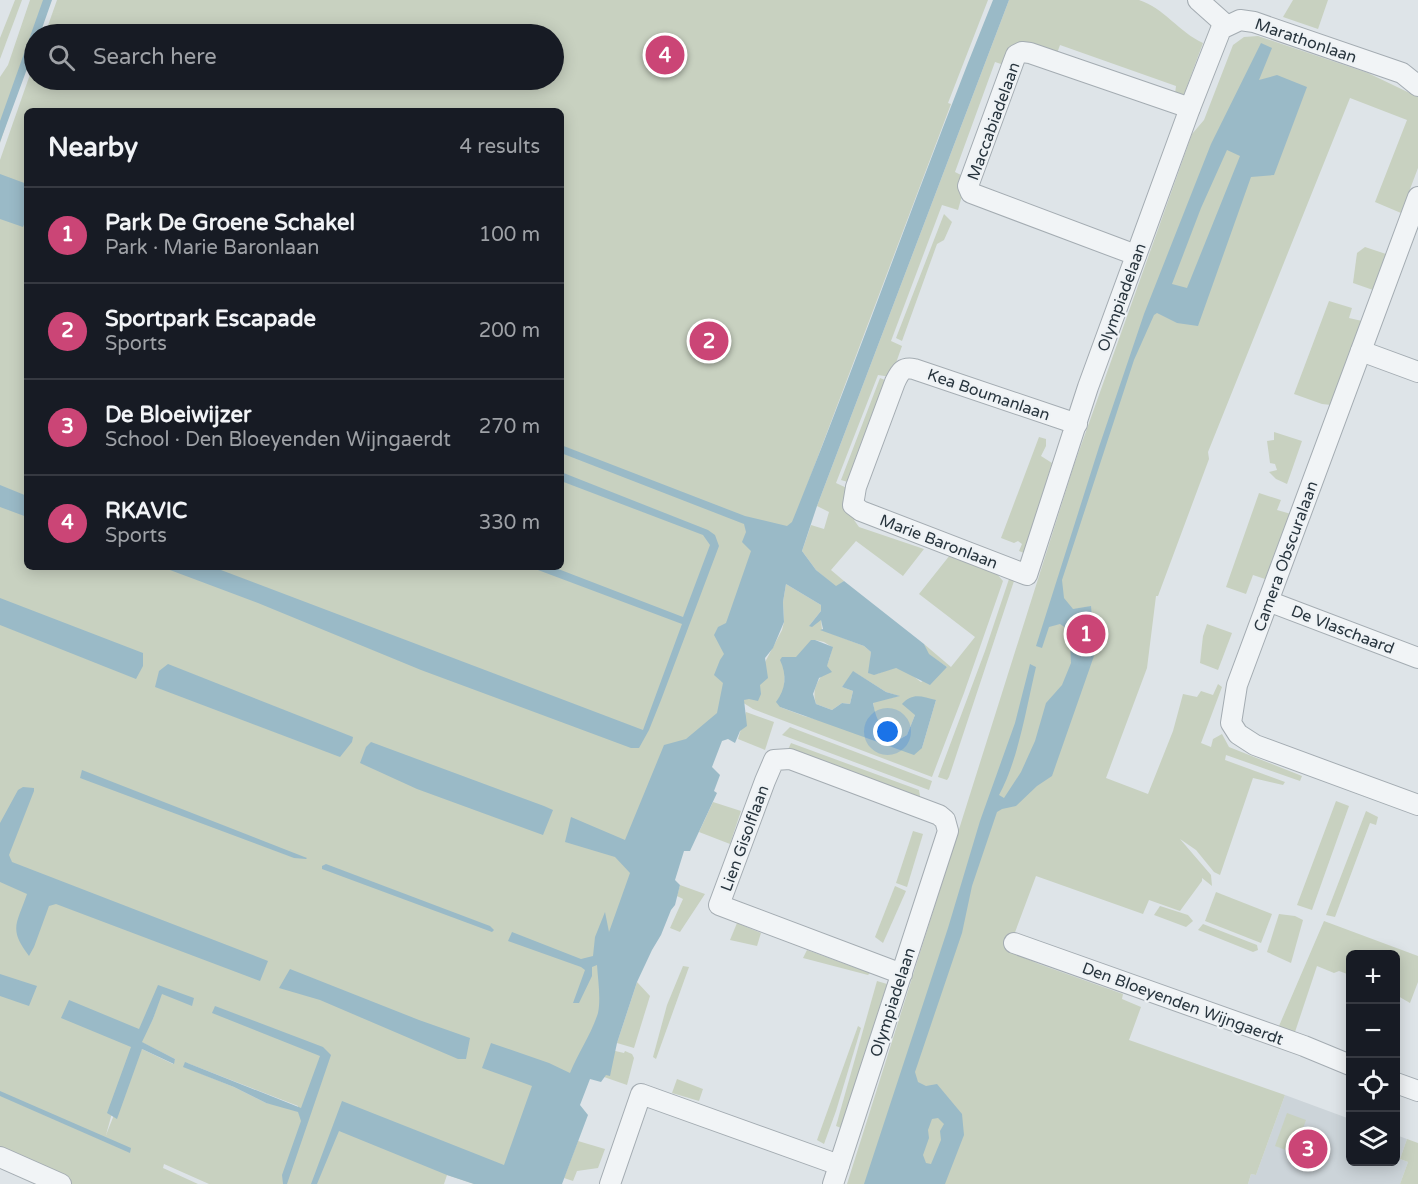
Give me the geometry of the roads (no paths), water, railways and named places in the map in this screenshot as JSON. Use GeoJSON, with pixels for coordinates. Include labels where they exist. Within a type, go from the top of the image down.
{"type":"FeatureCollection","features":[{"type":"Feature","properties":{"kind":"street"},"geometry":{"type":"LineString","coordinates":[[1198,0],[1227,25]]}},
{"type":"Feature","properties":{"kind":"street","name":"Marathonlaan"},"geometry":{"type":"LineString","coordinates":[[1227,25],[1240,20],[1276,28],[1402,73],[1418,86]]}},
{"type":"Feature","properties":{"kind":"street","name":"Olympiadelaan"},"geometry":{"type":"LineString","coordinates":[[1027,575],[1088,387],[1136,255],[1217,38],[1221,29],[1227,25]]}},
{"type":"Feature","properties":{"kind":"street","name":"Maccabiadelaan"},"geometry":{"type":"LineString","coordinates":[[1136,255],[971,193],[968,186],[1013,63],[1016,56],[1022,52],[1030,53],[1190,108]]}},
{"type":"Feature","properties":{"kind":"street","name":"Camera Obscuralaan"},"geometry":{"type":"LineString","coordinates":[[1418,197],[1237,686],[1231,723],[1238,734],[1255,745],[1418,805]]}},
{"type":"Feature","properties":{"kind":"street"},"geometry":{"type":"LineString","coordinates":[[1361,351],[1418,372]]}},
{"type":"Feature","properties":{"kind":"street","name":"Kea Boumanlaan"},"geometry":{"type":"LineString","coordinates":[[853,505],[856,487],[895,382],[901,370],[906,368],[1077,424]]}},
{"type":"Feature","properties":{"kind":"street","name":"Marie Baronlaan"},"geometry":{"type":"LineString","coordinates":[[853,505],[861,511],[1027,575]]}},
{"type":"Feature","properties":{"kind":"street","name":"De Vlaschaard"},"geometry":{"type":"LineString","coordinates":[[1268,601],[1418,658]]}},
{"type":"Feature","properties":{"kind":"street","name":"Lien Gisolflaan"},"geometry":{"type":"LineString","coordinates":[[902,974],[719,905],[774,760],[790,759],[939,815],[945,820]]}},
{"type":"Feature","properties":{"kind":"street","name":"Olympiadelaan"},"geometry":{"type":"LineString","coordinates":[[833,1184],[948,831],[945,820]]}},
{"type":"Feature","properties":{"kind":"street","name":"Den Bloeyenden Wijngaerdt"},"geometry":{"type":"LineString","coordinates":[[1014,943],[1304,1046],[1346,1063]]}},
{"type":"Feature","properties":{"kind":"street"},"geometry":{"type":"LineString","coordinates":[[1400,1085],[1418,1091]]}},
{"type":"Feature","properties":{"kind":"street"},"geometry":{"type":"LineString","coordinates":[[610,1184],[641,1094],[839,1165]]}},
{"type":"Feature","properties":{"kind":"street"},"geometry":{"type":"LineString","coordinates":[[0,1157],[61,1184]]}},
{"type":"Feature","properties":{"kind":"water"},"geometry":{"type":"Polygon","coordinates":[[[43,0],[52,0],[44,24],[34,24],[43,0]]]}},
{"type":"Feature","properties":{"kind":"water"},"geometry":{"type":"Polygon","coordinates":[[[993,0],[1009,0],[802,551],[816,570],[836,586],[844,581],[924,644],[929,654],[947,667],[930,685],[896,668],[874,675],[868,673],[871,652],[864,646],[820,630],[823,629],[821,620],[812,627],[809,626],[821,611],[821,605],[786,584],[783,602],[784,622],[773,648],[765,658],[768,678],[760,685],[761,694],[758,701],[744,700],[747,726],[740,731],[735,743],[728,739],[722,741],[712,767],[720,775],[714,791],[717,793],[690,851],[684,851],[675,880],[680,885],[675,905],[637,982],[617,1043],[610,1076],[606,1075],[601,1082],[590,1079],[580,1105],[588,1115],[562,1184],[474,1184],[339,1131],[317,1184],[311,1184],[342,1101],[504,1165],[532,1086],[482,1068],[491,1043],[549,1063],[570,1073],[598,1013],[597,965],[592,967],[592,976],[579,1003],[573,1003],[585,970],[508,941],[512,932],[581,959],[593,956],[595,937],[605,912],[609,932],[630,873],[615,857],[565,842],[571,817],[625,840],[664,745],[686,739],[717,713],[723,683],[714,675],[724,654],[714,635],[718,627],[726,623],[751,551],[742,542],[746,532],[744,524],[564,454],[564,446],[745,516],[787,526],[792,522],[993,0]]]}},
{"type":"Feature","properties":{"kind":"water"},"geometry":{"type":"Polygon","coordinates":[[[1261,43],[1272,48],[1259,80],[1277,75],[1307,87],[1274,175],[1251,177],[1198,326],[1177,323],[1157,313],[1154,315],[1134,360],[1062,580],[1064,598],[1073,609],[1091,606],[1095,653],[1052,776],[1037,786],[1016,806],[997,812],[972,886],[962,933],[915,1072],[918,1082],[926,1086],[937,1084],[962,1114],[964,1135],[945,1184],[864,1184],[948,928],[980,821],[1015,723],[1030,664],[1036,667],[1017,750],[999,795],[1004,798],[1021,772],[1035,741],[1046,703],[1062,685],[1071,663],[1072,632],[1060,624],[1049,627],[1042,648],[1036,646],[1144,314],[1211,144],[1261,43]],[[1227,150],[1201,208],[1172,284],[1187,288],[1240,156],[1227,150]],[[938,1118],[932,1119],[928,1130],[929,1138],[923,1155],[926,1163],[931,1164],[941,1140],[940,1131],[944,1124],[938,1118]]]}},
{"type":"Feature","properties":{"kind":"water"},"geometry":{"type":"Polygon","coordinates":[[[24,53],[24,77],[0,142],[0,121],[24,53]]]}},
{"type":"Feature","properties":{"kind":"water"},"geometry":{"type":"Polygon","coordinates":[[[0,174],[24,183],[24,224],[23,227],[0,219],[0,174]]]}},
{"type":"Feature","properties":{"kind":"water"},"geometry":{"type":"Polygon","coordinates":[[[564,473],[708,530],[715,535],[719,546],[661,700],[639,748],[631,748],[421,670],[258,603],[170,570],[221,570],[643,730],[682,624],[538,570],[561,570],[683,617],[710,545],[703,535],[564,482],[564,473]]]}},
{"type":"Feature","properties":{"kind":"water"},"geometry":{"type":"Polygon","coordinates":[[[0,485],[24,495],[24,516],[0,507],[0,485]]]}},
{"type":"Feature","properties":{"kind":"water"},"geometry":{"type":"Polygon","coordinates":[[[0,598],[143,653],[143,666],[136,679],[0,625],[0,598]]]}},
{"type":"Feature","properties":{"kind":"water"},"geometry":{"type":"Polygon","coordinates":[[[811,640],[833,647],[827,666],[832,672],[819,678],[813,694],[816,704],[832,710],[842,703],[850,704],[853,691],[842,687],[853,671],[886,692],[900,696],[873,703],[881,725],[900,739],[907,735],[915,715],[902,704],[914,697],[936,700],[922,748],[914,755],[780,707],[776,702],[784,687],[784,671],[780,660],[782,657],[796,657],[811,640]]]}},
{"type":"Feature","properties":{"kind":"water"},"geometry":{"type":"Polygon","coordinates":[[[168,664],[353,737],[352,742],[340,757],[155,687],[159,671],[168,664]]]}},
{"type":"Feature","properties":{"kind":"water"},"geometry":{"type":"Polygon","coordinates":[[[371,742],[553,810],[543,835],[417,789],[360,763],[366,747],[371,742]]]}},
{"type":"Feature","properties":{"kind":"water"},"geometry":{"type":"Polygon","coordinates":[[[82,770],[307,858],[294,858],[80,778],[82,770]]]}},
{"type":"Feature","properties":{"kind":"water"},"geometry":{"type":"Polygon","coordinates":[[[23,787],[34,788],[34,791],[9,855],[12,862],[268,961],[260,981],[56,904],[49,906],[29,956],[18,939],[16,926],[27,894],[0,882],[0,823],[18,790],[23,787]]]}},
{"type":"Feature","properties":{"kind":"water"},"geometry":{"type":"Polygon","coordinates":[[[326,864],[490,926],[494,930],[492,932],[322,869],[322,866],[326,864]]]}},
{"type":"Feature","properties":{"kind":"water"},"geometry":{"type":"Polygon","coordinates":[[[290,969],[470,1038],[466,1059],[458,1059],[320,1000],[279,988],[290,969]]]}},
{"type":"Feature","properties":{"kind":"water"},"geometry":{"type":"Polygon","coordinates":[[[0,974],[37,986],[29,1006],[0,996],[0,974]]]}},
{"type":"Feature","properties":{"kind":"water"},"geometry":{"type":"Polygon","coordinates":[[[158,985],[194,998],[192,1006],[162,994],[142,1042],[175,1059],[174,1064],[142,1049],[117,1119],[107,1113],[131,1047],[61,1018],[69,1000],[139,1029],[158,985]]]}},
{"type":"Feature","properties":{"kind":"water"},"geometry":{"type":"Polygon","coordinates":[[[215,1006],[323,1047],[331,1055],[287,1184],[283,1184],[282,1175],[301,1121],[298,1112],[266,1103],[234,1087],[183,1067],[185,1062],[301,1108],[320,1056],[212,1013],[215,1006]]]}},
{"type":"Feature","properties":{"kind":"water"},"geometry":{"type":"Polygon","coordinates":[[[0,1091],[131,1148],[130,1153],[0,1096],[0,1091]]]}},
{"type":"Feature","properties":{"kind":"place","name":"RKAVIC"},"geometry":{"type":"Point","coordinates":[665,55]}},
{"type":"Feature","properties":{"kind":"place","name":"Sportpark Escapade"},"geometry":{"type":"Point","coordinates":[709,341]}},
{"type":"Feature","properties":{"kind":"place","name":"Park De Groene Schakel"},"geometry":{"type":"Point","coordinates":[1086,634]}},
{"type":"Feature","properties":{"kind":"place","name":"De Bloeiwijzer"},"geometry":{"type":"Point","coordinates":[1308,1149]}}]}
